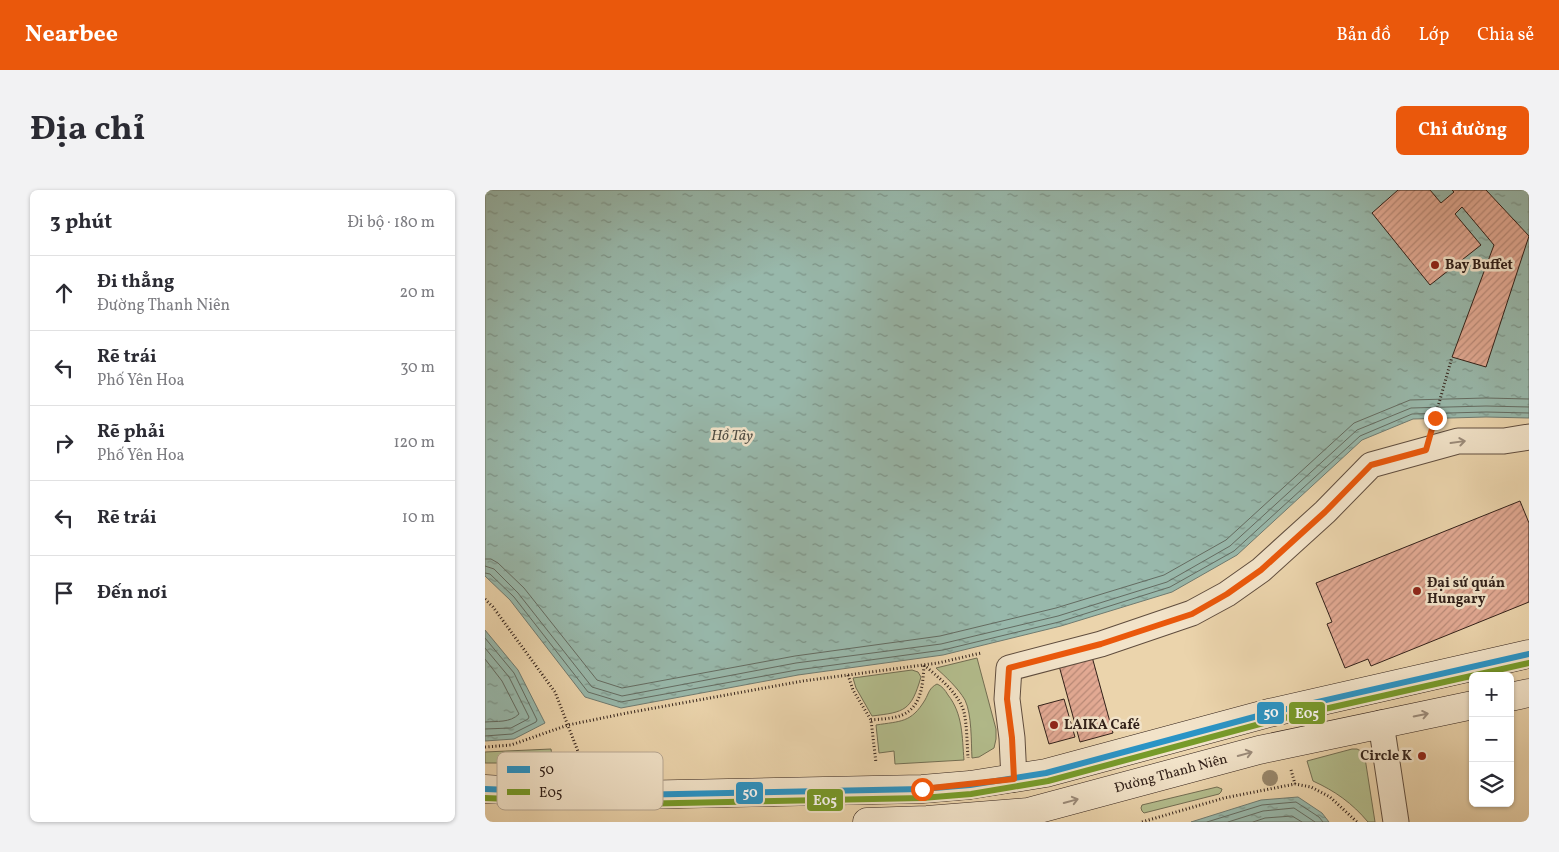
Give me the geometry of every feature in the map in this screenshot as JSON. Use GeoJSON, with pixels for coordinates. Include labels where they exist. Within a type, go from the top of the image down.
{"type":"FeatureCollection","features":[{"type":"Feature","properties":{"kind":"main road"},"geometry":{"type":"LineString","coordinates":[[663,794],[922,789],[1046,774],[1269,713],[1529,654]]}},
{"type":"Feature","properties":{"kind":"main road"},"geometry":{"type":"LineString","coordinates":[[1514,696],[1529,693]]}},
{"type":"Feature","properties":{"kind":"main road","name":"Đường Thanh Niên"},"geometry":{"type":"LineString","coordinates":[[867,822],[927,820],[1028,812],[1049,808],[1259,750],[1469,706]]}},
{"type":"Feature","properties":{"kind":"street"},"geometry":{"type":"LineString","coordinates":[[1014,779],[1012,738],[1007,699],[1009,668],[1101,644],[1192,614],[1227,594],[1261,570],[1325,512],[1371,465],[1458,441],[1504,441],[1529,437]]}},
{"type":"Feature","properties":{"kind":"street"},"geometry":{"type":"LineString","coordinates":[[1381,723],[1396,822]]}},
{"type":"Feature","properties":{"kind":"path"},"geometry":{"type":"LineString","coordinates":[[1426,450],[1452,357]]}},
{"type":"Feature","properties":{"kind":"path"},"geometry":{"type":"LineString","coordinates":[[485,599],[493,607],[555,692],[579,752]]}},
{"type":"Feature","properties":{"kind":"path"},"geometry":{"type":"LineString","coordinates":[[485,747],[511,746],[568,725],[627,713],[783,684],[938,663],[981,653]]}},
{"type":"Feature","properties":{"kind":"path"},"geometry":{"type":"LineString","coordinates":[[871,720],[901,716],[912,708],[922,691],[924,664]]}},
{"type":"Feature","properties":{"kind":"path"},"geometry":{"type":"LineString","coordinates":[[924,664],[947,685],[960,702],[964,713],[969,763]]}},
{"type":"Feature","properties":{"kind":"path"},"geometry":{"type":"LineString","coordinates":[[848,675],[853,690],[871,720],[877,769]]}},
{"type":"Feature","properties":{"kind":"path"},"geometry":{"type":"LineString","coordinates":[[1142,822],[1224,798],[1295,784],[1311,787],[1330,797],[1357,822]]}},
{"type":"Feature","properties":{"kind":"green space"},"geometry":{"type":"Polygon","coordinates":[[[977,658],[996,729],[996,739],[994,748],[979,757],[972,758],[970,720],[965,700],[948,679],[936,668],[977,658]]]}},
{"type":"Feature","properties":{"kind":"green space"},"geometry":{"type":"Polygon","coordinates":[[[912,670],[918,672],[921,677],[910,703],[899,711],[872,716],[856,688],[853,678],[912,670]]]}},
{"type":"Feature","properties":{"kind":"green space"},"geometry":{"type":"Polygon","coordinates":[[[937,684],[945,690],[957,710],[961,726],[964,760],[895,764],[894,751],[879,753],[876,725],[905,720],[910,717],[920,708],[931,689],[937,684]]]}},
{"type":"Feature","properties":{"kind":"green space"},"geometry":{"type":"Polygon","coordinates":[[[551,749],[551,752],[497,752],[497,763],[485,763],[485,752],[551,749]]]}},
{"type":"Feature","properties":{"kind":"green space"},"geometry":{"type":"Polygon","coordinates":[[[1352,749],[1363,752],[1365,758],[1375,822],[1368,822],[1343,798],[1313,781],[1307,761],[1352,749]]]}},
{"type":"Feature","properties":{"kind":"green space"},"geometry":{"type":"Polygon","coordinates":[[[1217,787],[1222,789],[1219,794],[1144,813],[1141,808],[1142,805],[1217,787]]]}},
{"type":"Feature","properties":{"kind":"water","name":"Hồ Tây"},"geometry":{"type":"Polygon","coordinates":[[[485,190],[1529,190],[1529,418],[1413,419],[1362,440],[1237,555],[1172,592],[1061,626],[943,655],[798,675],[621,708],[585,697],[510,600],[485,576],[485,190]]]}},
{"type":"Feature","properties":{"kind":"water"},"geometry":{"type":"Polygon","coordinates":[[[485,630],[518,670],[545,723],[514,739],[485,741],[485,630]]]}},
{"type":"Feature","properties":{"kind":"water"},"geometry":{"type":"Polygon","coordinates":[[[1298,797],[1322,813],[1329,822],[1191,822],[1261,800],[1298,797]]]}},
{"type":"Feature","properties":{"kind":"building","name":"Bay Buffet"},"geometry":{"type":"Polygon","coordinates":[[[1398,190],[1430,190],[1441,203],[1454,192],[1452,190],[1486,190],[1529,236],[1486,367],[1452,357],[1494,245],[1462,207],[1455,214],[1481,245],[1430,285],[1372,213],[1398,190]]]}},
{"type":"Feature","properties":{"kind":"building"},"geometry":{"type":"Polygon","coordinates":[[[1520,501],[1529,523],[1529,602],[1371,666],[1368,659],[1345,668],[1327,624],[1332,622],[1316,583],[1520,501]]]}},
{"type":"Feature","properties":{"kind":"building"},"geometry":{"type":"Polygon","coordinates":[[[1091,653],[1113,733],[1080,742],[1058,662],[1091,653]]]}},
{"type":"Feature","properties":{"kind":"building"},"geometry":{"type":"Polygon","coordinates":[[[1064,699],[1075,737],[1049,744],[1038,706],[1064,699]]]}},
{"type":"Feature","properties":{"kind":"transit line","name":"50"},"geometry":{"type":"LineString","coordinates":[[663,794],[922,789],[970,785],[1046,773],[1269,713],[1529,654]]}},
{"type":"Feature","properties":{"kind":"transit line","name":"E05"},"geometry":{"type":"LineString","coordinates":[[663,803],[922,798],[971,794],[1048,781],[1271,721],[1529,663]]}},
{"type":"Feature","properties":{"kind":"transit line","name":"50"},"geometry":{"type":"LineString","coordinates":[[485,789],[497,789]]}},
{"type":"Feature","properties":{"kind":"transit line","name":"E05"},"geometry":{"type":"LineString","coordinates":[[485,798],[497,798]]}},
{"type":"Feature","properties":{"kind":"place","name":"Bay Buffet"},"geometry":{"type":"Point","coordinates":[1435,265]}},
{"type":"Feature","properties":{"kind":"place","name":"Đại sứ quán Hungary"},"geometry":{"type":"Point","coordinates":[1417,591]}},
{"type":"Feature","properties":{"kind":"place","name":"LAIKA Café"},"geometry":{"type":"Point","coordinates":[1054,725]}},
{"type":"Feature","properties":{"kind":"place","name":"Circle K"},"geometry":{"type":"Point","coordinates":[1422,756]}},
{"type":"Feature","properties":{"kind":"route"},"geometry":{"type":"LineString","coordinates":[[922,789],[1014,779],[1012,738],[1007,699],[1009,668],[1101,644],[1192,614],[1227,594],[1261,570],[1325,512],[1371,465],[1426,450],[1435,418]]}}]}
